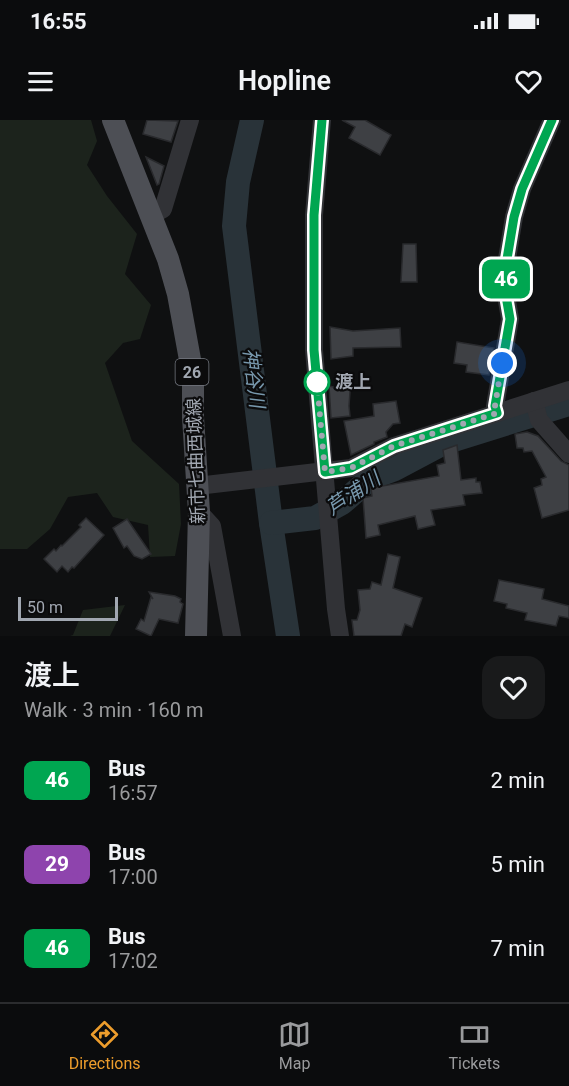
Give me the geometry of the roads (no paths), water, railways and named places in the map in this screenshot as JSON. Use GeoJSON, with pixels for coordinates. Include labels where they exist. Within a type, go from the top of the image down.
{"type":"FeatureCollection","features":[{"type":"Feature","properties":{"kind":"main road","name":"新市七曲西城線"},"geometry":{"type":"LineString","coordinates":[[113,120],[152,215],[178,294],[193,376],[193,417],[207,485],[199,512],[196,636]]}},
{"type":"Feature","properties":{"kind":"street"},"geometry":{"type":"LineString","coordinates":[[152,215],[163,209],[190,120]]}},
{"type":"Feature","properties":{"kind":"street"},"geometry":{"type":"LineString","coordinates":[[322,120],[314,215],[314,350],[322,473],[327,498],[339,636]]}},
{"type":"Feature","properties":{"kind":"street"},"geometry":{"type":"LineString","coordinates":[[497,413],[495,406],[510,319],[506,296],[506,265],[514,217],[522,189],[552,120]]}},
{"type":"Feature","properties":{"kind":"street"},"geometry":{"type":"LineString","coordinates":[[207,485],[351,468],[394,446],[497,413],[536,411],[569,390]]}},
{"type":"Feature","properties":{"kind":"street"},"geometry":{"type":"LineString","coordinates":[[536,411],[569,454]]}},
{"type":"Feature","properties":{"kind":"street"},"geometry":{"type":"LineString","coordinates":[[199,512],[212,526],[232,636]]}},
{"type":"Feature","properties":{"kind":"waterway","name":"神谷川"},"geometry":{"type":"LineString","coordinates":[[252,120],[238,182],[234,226],[271,523],[288,636]]}},
{"type":"Feature","properties":{"kind":"waterway","name":"芦浦川"},"geometry":{"type":"LineString","coordinates":[[271,523],[315,518],[342,503],[371,478],[395,469],[444,443],[569,404]]}},
{"type":"Feature","properties":{"kind":"place","name":"渡上"},"geometry":{"type":"Point","coordinates":[317,382]}}]}
